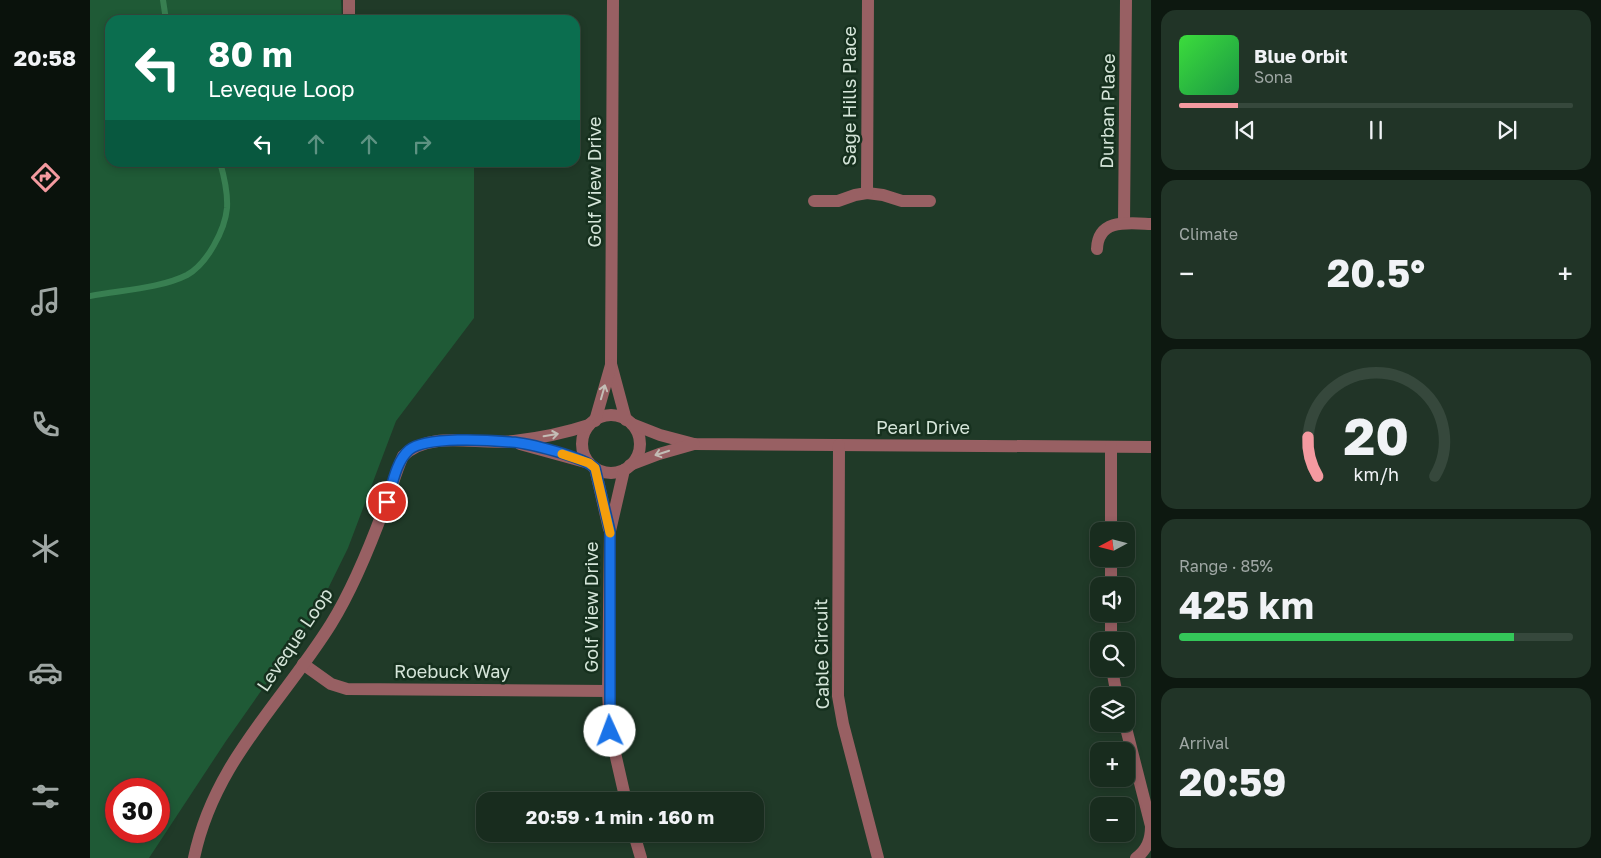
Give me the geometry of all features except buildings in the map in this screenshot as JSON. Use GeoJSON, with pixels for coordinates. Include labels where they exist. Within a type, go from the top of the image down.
{"type":"FeatureCollection","features":[{"type":"Feature","properties":{"kind":"street"},"geometry":{"type":"LineString","coordinates":[[349,0],[349,15]]}},
{"type":"Feature","properties":{"kind":"street","name":"Golf View Drive"},"geometry":{"type":"LineString","coordinates":[[592,423],[611,364],[613,0]]}},
{"type":"Feature","properties":{"kind":"street","name":"Sage Hills Place"},"geometry":{"type":"LineString","coordinates":[[867,193],[868,0]]}},
{"type":"Feature","properties":{"kind":"street","name":"Durban Place"},"geometry":{"type":"LineString","coordinates":[[1124,223],[1126,0]]}},
{"type":"Feature","properties":{"kind":"street"},"geometry":{"type":"LineString","coordinates":[[814,201],[838,201],[867,193],[883,195],[902,201],[930,201]]}},
{"type":"Feature","properties":{"kind":"street"},"geometry":{"type":"LineString","coordinates":[[1098,249],[1098,240],[1102,230],[1124,223],[1151,224]]}},
{"type":"Feature","properties":{"kind":"street","name":"Golf View Drive"},"geometry":{"type":"LineString","coordinates":[[611,364],[629,422]]}},
{"type":"Feature","properties":{"kind":"street"},"geometry":{"type":"LineString","coordinates":[[614,415],[629,422],[639,437],[640,445],[635,459],[627,467],[609,473],[592,465],[585,457],[582,444],[586,430],[592,423],[600,417],[614,415]]}},
{"type":"Feature","properties":{"kind":"street","name":"Pearl Drive"},"geometry":{"type":"LineString","coordinates":[[629,422],[660,435],[694,444],[1151,447]]}},
{"type":"Feature","properties":{"kind":"street","name":"Leveque Loop"},"geometry":{"type":"LineString","coordinates":[[194,858],[202,826],[221,780],[235,757],[331,625],[372,539],[403,456],[417,445],[432,441],[512,442],[562,434],[592,423]]}},
{"type":"Feature","properties":{"kind":"street","name":"Leveque Loop"},"geometry":{"type":"LineString","coordinates":[[512,442],[592,465]]}},
{"type":"Feature","properties":{"kind":"street","name":"Pearl Drive"},"geometry":{"type":"LineString","coordinates":[[627,467],[658,454],[694,444]]}},
{"type":"Feature","properties":{"kind":"street","name":"Cable Circuit"},"geometry":{"type":"LineString","coordinates":[[839,445],[838,696],[843,724],[878,858]]}},
{"type":"Feature","properties":{"kind":"street"},"geometry":{"type":"LineString","coordinates":[[1111,447],[1111,522]]}},
{"type":"Feature","properties":{"kind":"street","name":"Golf View Drive"},"geometry":{"type":"LineString","coordinates":[[592,465],[610,531]]}},
{"type":"Feature","properties":{"kind":"street","name":"Golf View Drive"},"geometry":{"type":"LineString","coordinates":[[624,792],[610,731],[608,691],[610,531],[627,467]]}},
{"type":"Feature","properties":{"kind":"street","name":"Roebuck Way"},"geometry":{"type":"LineString","coordinates":[[303,664],[331,684],[347,689],[608,691]]}},
{"type":"Feature","properties":{"kind":"street"},"geometry":{"type":"LineString","coordinates":[[1126,732],[1151,826],[1150,840],[1146,848],[1136,858]]}},
{"type":"Feature","properties":{"kind":"street"},"geometry":{"type":"LineString","coordinates":[[636,842],[639,858]]}},
{"type":"Feature","properties":{"kind":"green space"},"geometry":{"type":"Polygon","coordinates":[[[90,0],[341,0],[342,15],[105,15],[105,167],[474,167],[474,318],[396,421],[348,548],[317,611],[226,741],[170,826],[170,778],[105,778],[105,843],[159,843],[149,858],[90,858],[90,0]]]}},
{"type":"Feature","properties":{"kind":"waterway"},"geometry":{"type":"LineString","coordinates":[[163,0],[165,15]]}},
{"type":"Feature","properties":{"kind":"waterway"},"geometry":{"type":"LineString","coordinates":[[90,296],[164,283],[176,280],[194,270],[214,246],[226,217],[227,196],[221,167]]}},
{"type":"Feature","properties":{"kind":"slow traffic"},"geometry":{"type":"LineString","coordinates":[[562,454],[589,463],[595,468],[610,533]]}},
{"type":"Feature","properties":{"kind":"route"},"geometry":{"type":"LineString","coordinates":[[387,502],[403,456],[409,450],[424,442],[512,442],[563,454],[589,463],[595,468],[610,531],[608,691],[610,731]]}}]}
